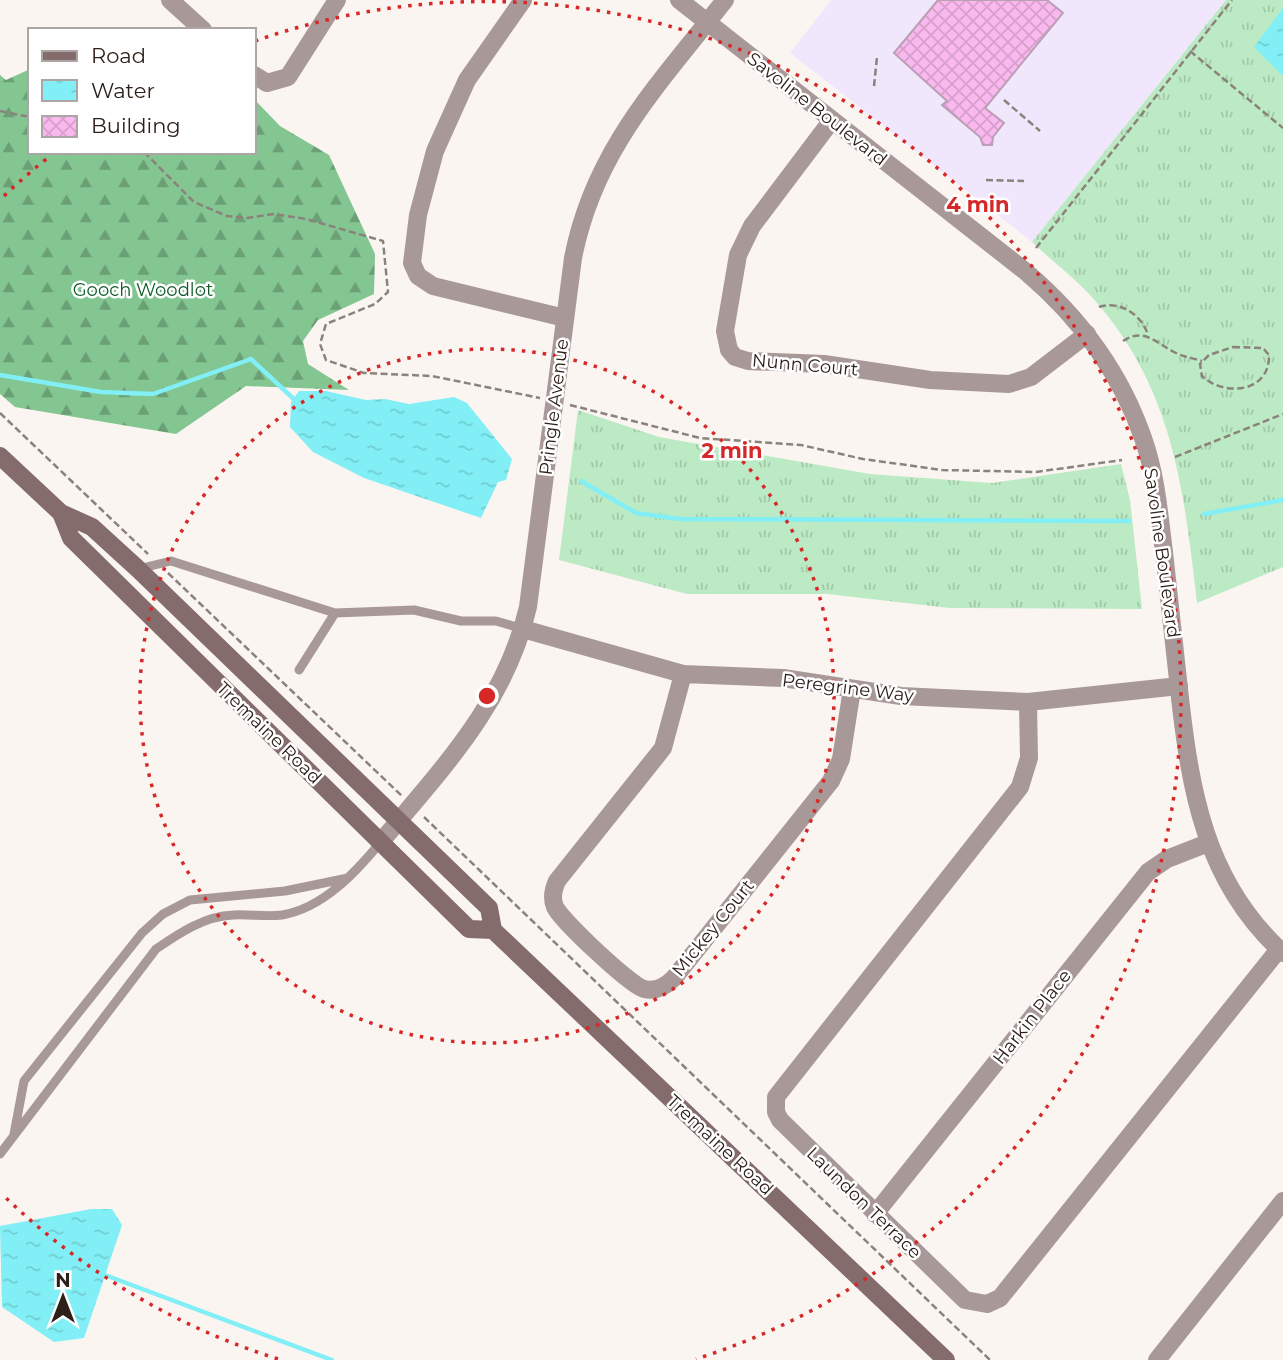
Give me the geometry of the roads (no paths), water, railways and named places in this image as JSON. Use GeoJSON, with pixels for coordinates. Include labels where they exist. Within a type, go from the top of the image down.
{"type":"FeatureCollection","features":[{"type":"Feature","properties":{"kind":"main road","name":"Tremaine Road"},"geometry":{"type":"LineString","coordinates":[[0,456],[61,513],[92,527],[143,562],[399,821],[489,908],[493,930],[946,1360]]}},
{"type":"Feature","properties":{"kind":"main road","name":"Tremaine Road"},"geometry":{"type":"LineString","coordinates":[[61,513],[71,538],[469,929],[493,930]]}},
{"type":"Feature","properties":{"kind":"street"},"geometry":{"type":"LineString","coordinates":[[170,0],[202,28]]}},
{"type":"Feature","properties":{"kind":"street"},"geometry":{"type":"LineString","coordinates":[[256,76],[267,83],[288,77],[337,0]]}},
{"type":"Feature","properties":{"kind":"street"},"geometry":{"type":"LineString","coordinates":[[523,0],[479,60],[445,125],[424,189],[412,263],[418,276],[433,286],[565,318]]}},
{"type":"Feature","properties":{"kind":"street","name":"Savoline Boulevard"},"geometry":{"type":"LineString","coordinates":[[679,0],[1025,271],[1059,302],[1087,334],[1123,390],[1149,456],[1157,495],[1190,780],[1208,843],[1235,894],[1281,951]]}},
{"type":"Feature","properties":{"kind":"street","name":"Pringle Avenue"},"geometry":{"type":"LineString","coordinates":[[380,843],[487,709],[505,677],[523,629],[578,233],[596,180],[610,151],[635,114],[725,0]]}},
{"type":"Feature","properties":{"kind":"street","name":"Nunn Court"},"geometry":{"type":"LineString","coordinates":[[832,120],[752,226],[738,256],[725,331],[729,350],[735,357],[748,361],[824,364],[929,380],[1009,384],[1031,377],[1087,334]]}},
{"type":"Feature","properties":{"kind":"street","name":"Peregrine Way"},"geometry":{"type":"LineString","coordinates":[[523,629],[683,674],[783,678],[901,695],[1028,702],[1179,686]]}},
{"type":"Feature","properties":{"kind":"street","name":"Mickey Court"},"geometry":{"type":"LineString","coordinates":[[683,674],[663,748],[561,876],[553,892],[560,915],[627,980],[643,989],[658,989],[674,978],[831,781],[841,759],[852,689]]}},
{"type":"Feature","properties":{"kind":"street","name":"Laundon Terrace"},"geometry":{"type":"LineString","coordinates":[[1028,702],[1029,758],[1020,787],[776,1097],[776,1112],[780,1120],[875,1214],[965,1300],[987,1304],[1000,1298],[1281,951]]}},
{"type":"Feature","properties":{"kind":"street","name":"Harkin Place"},"geometry":{"type":"LineString","coordinates":[[875,1214],[1147,872],[1167,859],[1208,843]]}},
{"type":"Feature","properties":{"kind":"street"},"geometry":{"type":"LineString","coordinates":[[1157,1360],[1283,1201]]}},
{"type":"Feature","properties":{"kind":"lane"},"geometry":{"type":"LineString","coordinates":[[143,562],[171,561],[335,612],[414,610],[461,621],[496,621],[523,629]]}},
{"type":"Feature","properties":{"kind":"lane"},"geometry":{"type":"LineString","coordinates":[[299,670],[335,612]]}},
{"type":"Feature","properties":{"kind":"lane"},"geometry":{"type":"LineString","coordinates":[[0,1154],[156,949],[187,928],[229,915],[283,915],[316,902],[352,877],[380,843]]}},
{"type":"Feature","properties":{"kind":"lane"},"geometry":{"type":"LineString","coordinates":[[13,1136],[24,1081],[142,933],[163,914],[190,900],[285,891],[352,877]]}},
{"type":"Feature","properties":{"kind":"water"},"geometry":{"type":"Polygon","coordinates":[[[1283,8],[1283,76],[1254,47],[1283,8]]]}},
{"type":"Feature","properties":{"kind":"water"},"geometry":{"type":"Polygon","coordinates":[[[299,391],[326,391],[366,400],[385,399],[409,404],[454,397],[467,403],[512,459],[506,480],[498,482],[481,518],[364,478],[313,452],[290,427],[291,402],[299,391]]]}},
{"type":"Feature","properties":{"kind":"water"},"geometry":{"type":"Polygon","coordinates":[[[91,1209],[112,1209],[122,1225],[84,1338],[54,1342],[2,1307],[0,1226],[91,1209]]]}},
{"type":"Feature","properties":{"kind":"waterway"},"geometry":{"type":"LineString","coordinates":[[0,375],[101,392],[153,394],[251,359],[297,402]]}},
{"type":"Feature","properties":{"kind":"waterway"},"geometry":{"type":"LineString","coordinates":[[581,481],[636,513],[680,519],[1129,521]]}},
{"type":"Feature","properties":{"kind":"waterway"},"geometry":{"type":"LineString","coordinates":[[1204,514],[1283,500]]}},
{"type":"Feature","properties":{"kind":"waterway"},"geometry":{"type":"LineString","coordinates":[[105,1275],[332,1360]]}},
{"type":"Feature","properties":{"kind":"park label","name":"Gooch Woodlot"},"geometry":{"type":"Point","coordinates":[143,290]}}]}
